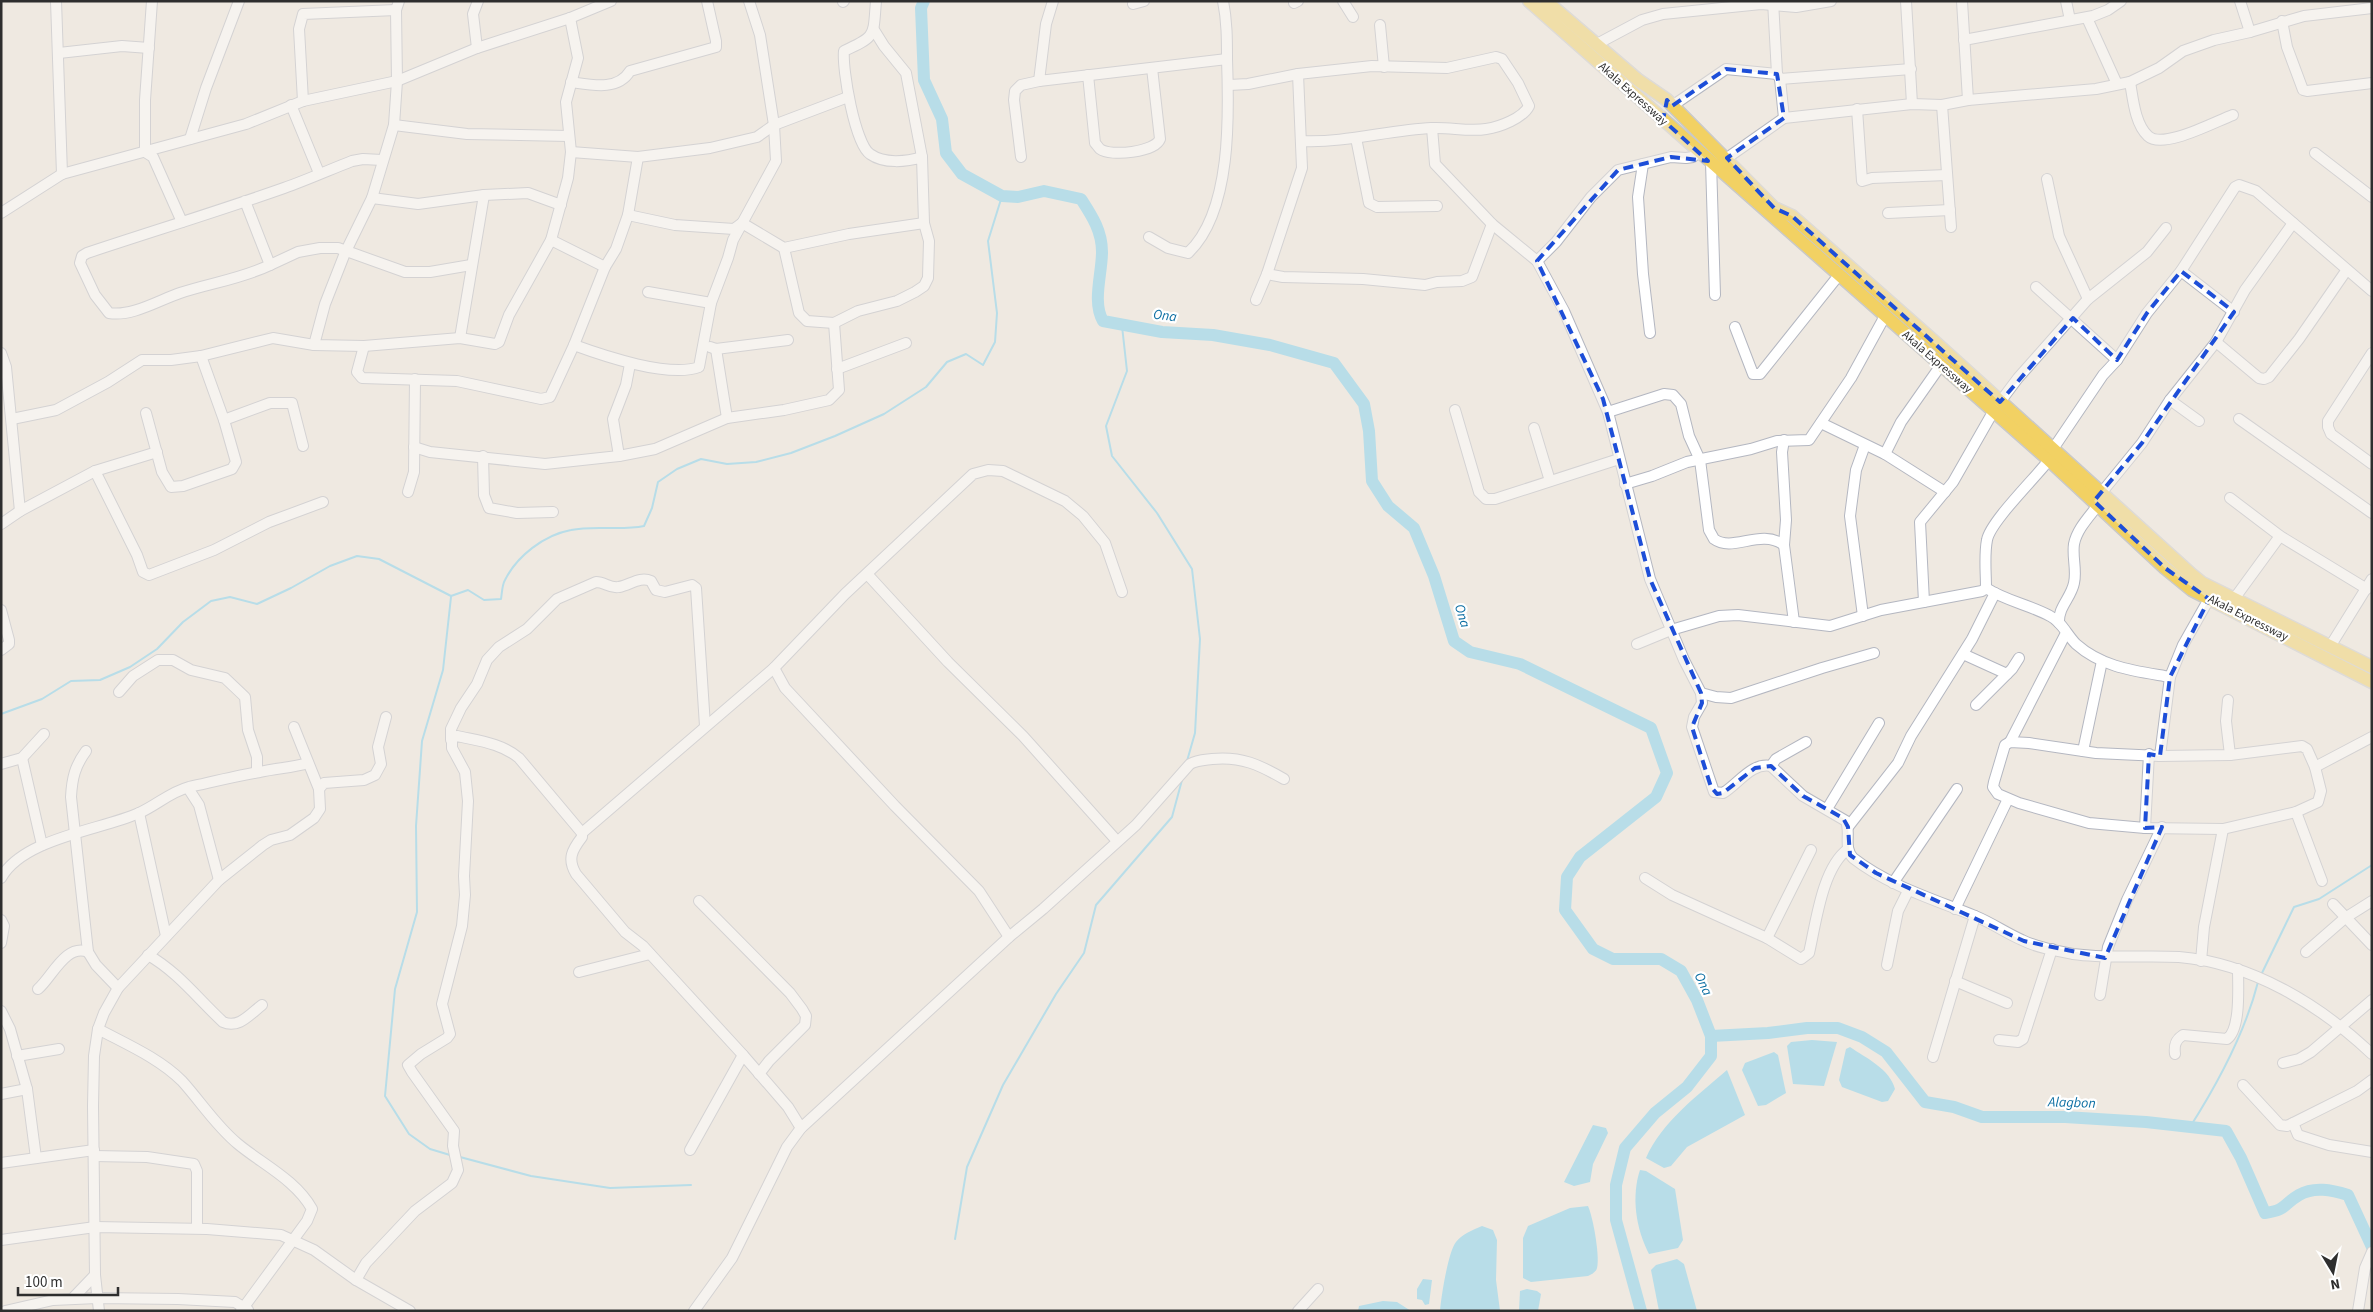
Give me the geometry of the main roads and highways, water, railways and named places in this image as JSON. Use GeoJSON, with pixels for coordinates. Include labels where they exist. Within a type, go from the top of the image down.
{"type":"FeatureCollection","features":[{"type":"Feature","properties":{"kind":"main road","name":"Akala Expressway"},"geometry":{"type":"LineString","coordinates":[[1529,1],[1697,152],[1711,162],[1885,316],[1942,365],[1997,407]]}},
{"type":"Feature","properties":{"kind":"main road","name":"Akala Expressway"},"geometry":{"type":"LineString","coordinates":[[1546,1],[1638,80],[1670,103],[1727,158],[1774,208],[1792,216],[1997,407],[2100,498],[2191,574],[2202,582],[2372,667]]}},
{"type":"Feature","properties":{"kind":"main road"},"geometry":{"type":"LineString","coordinates":[[1663,120],[1670,103]]}},
{"type":"Feature","properties":{"kind":"main road"},"geometry":{"type":"LineString","coordinates":[[1681,137],[1693,125]]}},
{"type":"Feature","properties":{"kind":"main road","name":"Akala Expressway"},"geometry":{"type":"LineString","coordinates":[[2100,498],[2165,568],[2192,590],[2372,682]]}},
{"type":"Feature","properties":{"kind":"water"},"geometry":{"type":"Polygon","coordinates":[[[1812,1040],[1837,1042],[1824,1086],[1793,1084],[1787,1046],[1791,1042],[1812,1040]]]}},
{"type":"Feature","properties":{"kind":"water"},"geometry":{"type":"Polygon","coordinates":[[[1850,1047],[1877,1065],[1888,1076],[1895,1089],[1888,1101],[1882,1102],[1842,1087],[1839,1080],[1846,1049],[1850,1047]]]}},
{"type":"Feature","properties":{"kind":"water"},"geometry":{"type":"Polygon","coordinates":[[[1774,1052],[1778,1055],[1786,1093],[1766,1105],[1758,1106],[1742,1070],[1745,1063],[1774,1052]]]}},
{"type":"Feature","properties":{"kind":"water"},"geometry":{"type":"Polygon","coordinates":[[[1727,1070],[1745,1115],[1687,1147],[1671,1166],[1664,1168],[1646,1158],[1661,1133],[1681,1110],[1727,1070]]]}},
{"type":"Feature","properties":{"kind":"water"},"geometry":{"type":"Polygon","coordinates":[[[1593,1125],[1606,1128],[1608,1133],[1593,1164],[1590,1182],[1574,1186],[1564,1182],[1593,1125]]]}},
{"type":"Feature","properties":{"kind":"water"},"geometry":{"type":"Polygon","coordinates":[[[1640,1170],[1646,1171],[1675,1189],[1683,1240],[1678,1248],[1649,1254],[1641,1234],[1636,1213],[1637,1180],[1640,1170]]]}},
{"type":"Feature","properties":{"kind":"water"},"geometry":{"type":"Polygon","coordinates":[[[1588,1206],[1597,1246],[1598,1262],[1595,1272],[1588,1276],[1531,1282],[1523,1278],[1523,1238],[1528,1226],[1570,1208],[1588,1206]]]}},
{"type":"Feature","properties":{"kind":"water"},"geometry":{"type":"Polygon","coordinates":[[[1482,1226],[1493,1230],[1497,1240],[1496,1280],[1500,1311],[1440,1311],[1445,1275],[1453,1247],[1461,1237],[1482,1226]]]}},
{"type":"Feature","properties":{"kind":"water"},"geometry":{"type":"Polygon","coordinates":[[[1677,1259],[1684,1264],[1697,1311],[1659,1311],[1651,1270],[1656,1265],[1677,1259]]]}},
{"type":"Feature","properties":{"kind":"water"},"geometry":{"type":"Polygon","coordinates":[[[1423,1279],[1432,1280],[1429,1304],[1425,1305],[1422,1300],[1417,1299],[1417,1289],[1423,1279]]]}},
{"type":"Feature","properties":{"kind":"water"},"geometry":{"type":"Polygon","coordinates":[[[1527,1289],[1541,1294],[1538,1311],[1519,1311],[1520,1291],[1527,1289]]]}},
{"type":"Feature","properties":{"kind":"water"},"geometry":{"type":"Polygon","coordinates":[[[1383,1301],[1397,1302],[1411,1311],[1358,1311],[1359,1306],[1383,1301]]]}},
{"type":"Feature","properties":{"kind":"waterway","name":"Ona"},"geometry":{"type":"LineString","coordinates":[[924,1],[921,8],[924,80],[942,119],[946,153],[962,174],[1002,196],[1018,197],[1044,191],[1081,199],[1098,230],[1102,244],[1098,305],[1103,321],[1162,332],[1213,335],[1270,345],[1334,363],[1364,404],[1369,431],[1372,481],[1388,506],[1414,528],[1434,576],[1454,641],[1470,652],[1520,664],[1651,728],[1667,773],[1656,797],[1580,857],[1567,877],[1565,910],[1593,949],[1613,959],[1661,959],[1681,971],[1697,1000],[1711,1036],[1711,1056],[1687,1087],[1655,1113],[1625,1148],[1616,1185],[1616,1220],[1641,1311]]}},
{"type":"Feature","properties":{"kind":"waterway"},"geometry":{"type":"LineString","coordinates":[[1,714],[42,699],[71,681],[100,680],[130,667],[157,649],[183,622],[211,601],[230,597],[257,604],[291,588],[330,566],[357,556],[379,559],[451,596],[468,590],[484,600],[501,599],[504,582],[510,571],[524,555],[541,542],[571,530],[644,526],[652,508],[658,482],[677,469],[701,459],[727,464],[756,462],[791,453],[884,414],[926,387],[947,362],[966,354],[983,365],[995,342],[997,313],[988,241],[1002,196]]}},
{"type":"Feature","properties":{"kind":"waterway"},"geometry":{"type":"LineString","coordinates":[[1122,326],[1127,371],[1106,426],[1112,456],[1157,513],[1192,569],[1200,639],[1195,733],[1187,761]]}},
{"type":"Feature","properties":{"kind":"waterway"},"geometry":{"type":"LineString","coordinates":[[450,1155],[430,1149],[409,1134],[385,1096],[395,989],[417,912],[416,826],[422,741],[443,670],[451,597]]}},
{"type":"Feature","properties":{"kind":"waterway"},"geometry":{"type":"LineString","coordinates":[[955,1239],[967,1167],[1003,1085],[1056,994],[1084,953],[1096,905],[1172,817],[1182,780]]}},
{"type":"Feature","properties":{"kind":"waterway"},"geometry":{"type":"LineString","coordinates":[[2261,975],[2294,907],[2319,899],[2372,865]]}},
{"type":"Feature","properties":{"kind":"waterway"},"geometry":{"type":"LineString","coordinates":[[2190,1127],[2230,1057],[2246,1020],[2258,982]]}},
{"type":"Feature","properties":{"kind":"waterway","name":"Alagbon"},"geometry":{"type":"LineString","coordinates":[[1711,1036],[1768,1033],[1807,1028],[1838,1028],[1862,1037],[1886,1052],[1925,1102],[1954,1107],[1982,1117],[2065,1117],[2146,1122],[2226,1131],[2241,1158],[2265,1213],[2281,1209],[2299,1195],[2311,1190],[2329,1190],[2348,1195],[2372,1247]]}},
{"type":"Feature","properties":{"kind":"waterway"},"geometry":{"type":"LineString","coordinates":[[460,1157],[531,1176],[610,1188],[691,1185]]}}]}
